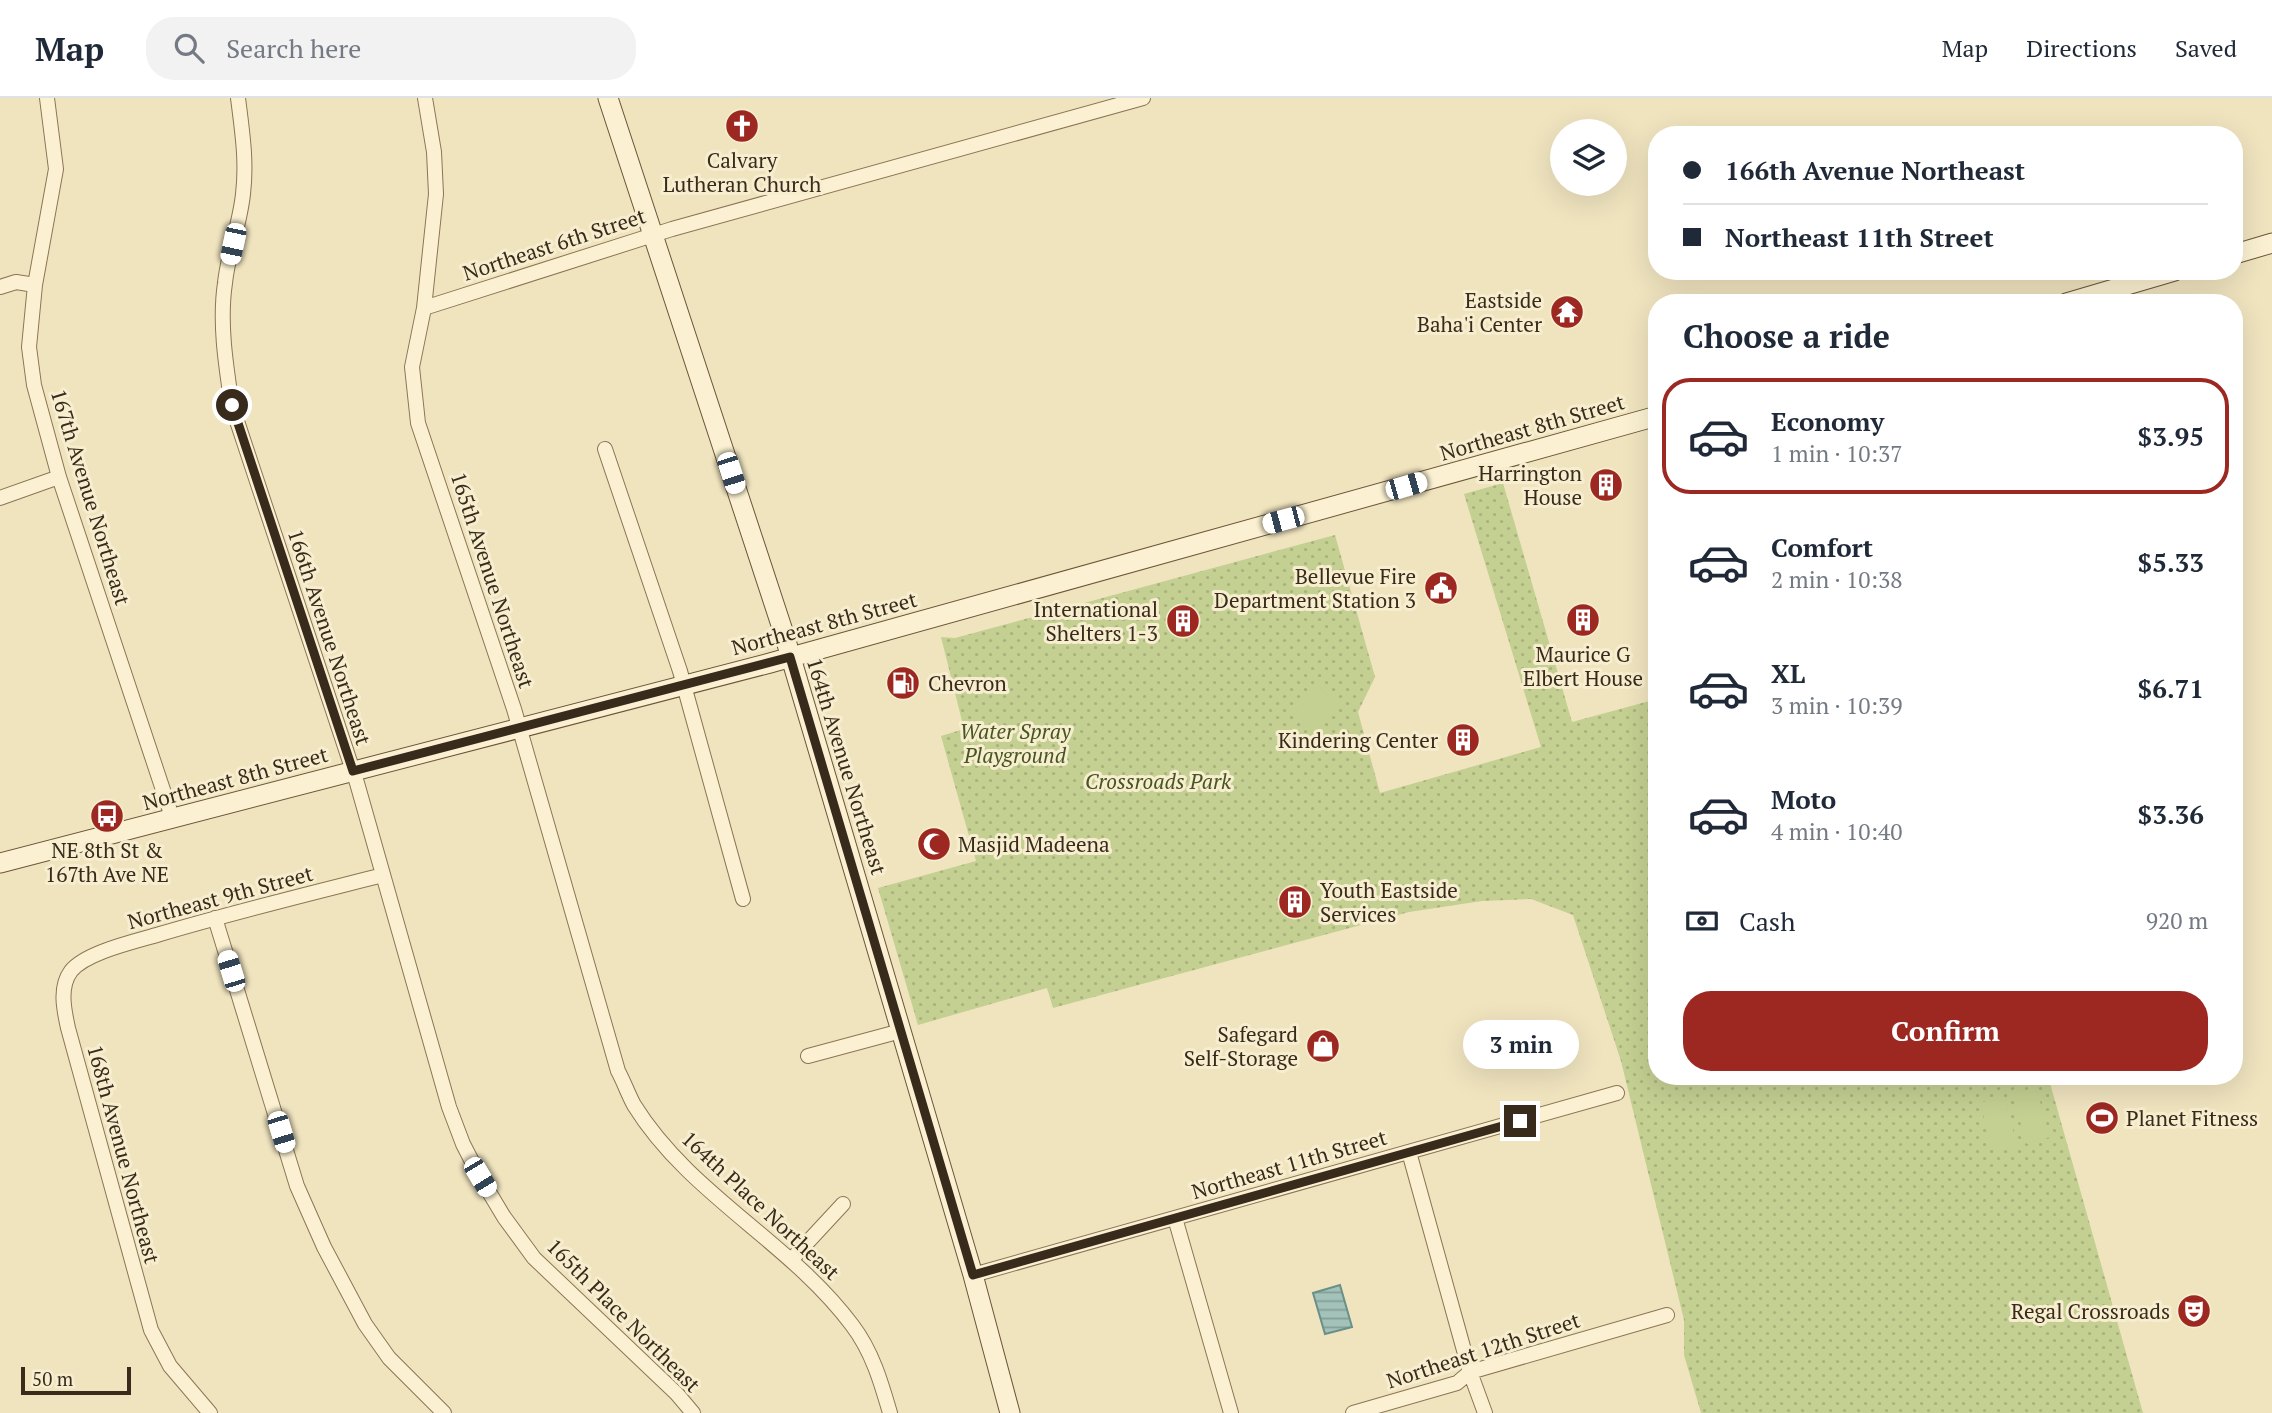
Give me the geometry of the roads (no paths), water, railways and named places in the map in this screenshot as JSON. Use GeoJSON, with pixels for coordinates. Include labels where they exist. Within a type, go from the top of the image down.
{"type":"FeatureCollection","features":[{"type":"Feature","properties":{"kind":"street","name":"167th Avenue Northeast"},"geometry":{"type":"LineString","coordinates":[[47,98],[56,169],[35,285],[29,347],[34,385],[59,477],[172,817]]}},
{"type":"Feature","properties":{"kind":"street","name":"166th Avenue Northeast"},"geometry":{"type":"LineString","coordinates":[[238,98],[246,159],[243,196],[224,284],[223,313],[232,405],[353,771],[449,1107],[463,1144],[480,1177]]}},
{"type":"Feature","properties":{"kind":"street","name":"165th Avenue Northeast"},"geometry":{"type":"LineString","coordinates":[[425,98],[434,152],[436,194],[424,308],[412,367],[418,423],[519,728],[618,1071],[634,1105]]}},
{"type":"Feature","properties":{"kind":"street","name":"164th Avenue Northeast"},"geometry":{"type":"LineString","coordinates":[[608,98],[790,657],[973,1275],[1010,1413]]}},
{"type":"Feature","properties":{"kind":"street","name":"Northeast 6th Street"},"geometry":{"type":"LineString","coordinates":[[424,308],[653,235],[1143,98]]}},
{"type":"Feature","properties":{"kind":"street"},"geometry":{"type":"LineString","coordinates":[[2243,252],[2272,243]]}},
{"type":"Feature","properties":{"kind":"street"},"geometry":{"type":"LineString","coordinates":[[2097,294],[2144,280]]}},
{"type":"Feature","properties":{"kind":"street"},"geometry":{"type":"LineString","coordinates":[[0,287],[16,282],[35,285]]}},
{"type":"Feature","properties":{"kind":"street","name":"Northeast 8th Street"},"geometry":{"type":"LineString","coordinates":[[0,863],[790,657],[1648,419]]}},
{"type":"Feature","properties":{"kind":"street"},"geometry":{"type":"LineString","coordinates":[[606,449],[684,685],[743,899]]}},
{"type":"Feature","properties":{"kind":"street"},"geometry":{"type":"LineString","coordinates":[[0,498],[59,477]]}},
{"type":"Feature","properties":{"kind":"street","name":"Northeast 9th Street"},"geometry":{"type":"LineString","coordinates":[[72,970],[105,951],[215,918],[383,875]]}},
{"type":"Feature","properties":{"kind":"street"},"geometry":{"type":"LineString","coordinates":[[215,918],[297,1185],[324,1247],[365,1324],[389,1358],[444,1413]]}},
{"type":"Feature","properties":{"kind":"street","name":"168th Avenue Northeast"},"geometry":{"type":"LineString","coordinates":[[72,970],[65,985],[63,1003],[68,1028],[151,1330],[182,1382],[210,1413]]}},
{"type":"Feature","properties":{"kind":"street"},"geometry":{"type":"LineString","coordinates":[[808,1056],[901,1031]]}},
{"type":"Feature","properties":{"kind":"street","name":"Northeast 11th Street"},"geometry":{"type":"LineString","coordinates":[[973,1275],[1617,1093]]}},
{"type":"Feature","properties":{"kind":"street","name":"164th Place Northeast"},"geometry":{"type":"LineString","coordinates":[[634,1105],[673,1155],[720,1200],[792,1259],[827,1294],[853,1326],[868,1351],[881,1379],[890,1413]]}},
{"type":"Feature","properties":{"kind":"street"},"geometry":{"type":"LineString","coordinates":[[1409,1152],[1470,1372],[1485,1413]]}},
{"type":"Feature","properties":{"kind":"street","name":"165th Place Northeast"},"geometry":{"type":"LineString","coordinates":[[480,1177],[504,1217],[534,1258],[677,1394],[693,1413]]}},
{"type":"Feature","properties":{"kind":"street"},"geometry":{"type":"LineString","coordinates":[[792,1259],[842,1203]]}},
{"type":"Feature","properties":{"kind":"street"},"geometry":{"type":"LineString","coordinates":[[1175,1219],[1231,1413]]}},
{"type":"Feature","properties":{"kind":"street","name":"Northeast 12th Street"},"geometry":{"type":"LineString","coordinates":[[1353,1413],[1457,1382],[1470,1372],[1667,1315]]}},
{"type":"Feature","properties":{"kind":"water"},"geometry":{"type":"Polygon","coordinates":[[[1340,1285],[1352,1327],[1325,1334],[1313,1293],[1340,1285]]]}},
{"type":"Feature","properties":{"kind":"place","name":"Calvary Lutheran Church"},"geometry":{"type":"Point","coordinates":[742,126]}},
{"type":"Feature","properties":{"kind":"place","name":"Eastside Baha'i Center"},"geometry":{"type":"Point","coordinates":[1567,312]}},
{"type":"Feature","properties":{"kind":"place","name":"Harrington House"},"geometry":{"type":"Point","coordinates":[1606,485]}},
{"type":"Feature","properties":{"kind":"place","name":"Bellevue Fire Department Station 3"},"geometry":{"type":"Point","coordinates":[1441,588]}},
{"type":"Feature","properties":{"kind":"place","name":"Maurice G Elbert House"},"geometry":{"type":"Point","coordinates":[1583,620]}},
{"type":"Feature","properties":{"kind":"place","name":"International Shelters 1-3"},"geometry":{"type":"Point","coordinates":[1183,621]}},
{"type":"Feature","properties":{"kind":"place","name":"Chevron"},"geometry":{"type":"Point","coordinates":[903,683]}},
{"type":"Feature","properties":{"kind":"place","name":"Kindering Center"},"geometry":{"type":"Point","coordinates":[1463,740]}},
{"type":"Feature","properties":{"kind":"place","name":"NE 8th St & 167th Ave NE"},"geometry":{"type":"Point","coordinates":[107,816]}},
{"type":"Feature","properties":{"kind":"place","name":"Masjid Madeena"},"geometry":{"type":"Point","coordinates":[934,844]}},
{"type":"Feature","properties":{"kind":"place","name":"Youth Eastside Services"},"geometry":{"type":"Point","coordinates":[1295,902]}},
{"type":"Feature","properties":{"kind":"place","name":"Safegard Self-Storage"},"geometry":{"type":"Point","coordinates":[1323,1046]}},
{"type":"Feature","properties":{"kind":"place","name":"Planet Fitness"},"geometry":{"type":"Point","coordinates":[2102,1118]}},
{"type":"Feature","properties":{"kind":"place","name":"Regal Crossroads"},"geometry":{"type":"Point","coordinates":[2194,1311]}},
{"type":"Feature","properties":{"kind":"park label","name":"Water Spray Playground"},"geometry":{"type":"Point","coordinates":[1015,743]}},
{"type":"Feature","properties":{"kind":"park label","name":"Crossroads Park"},"geometry":{"type":"Point","coordinates":[1158,781]}}]}
